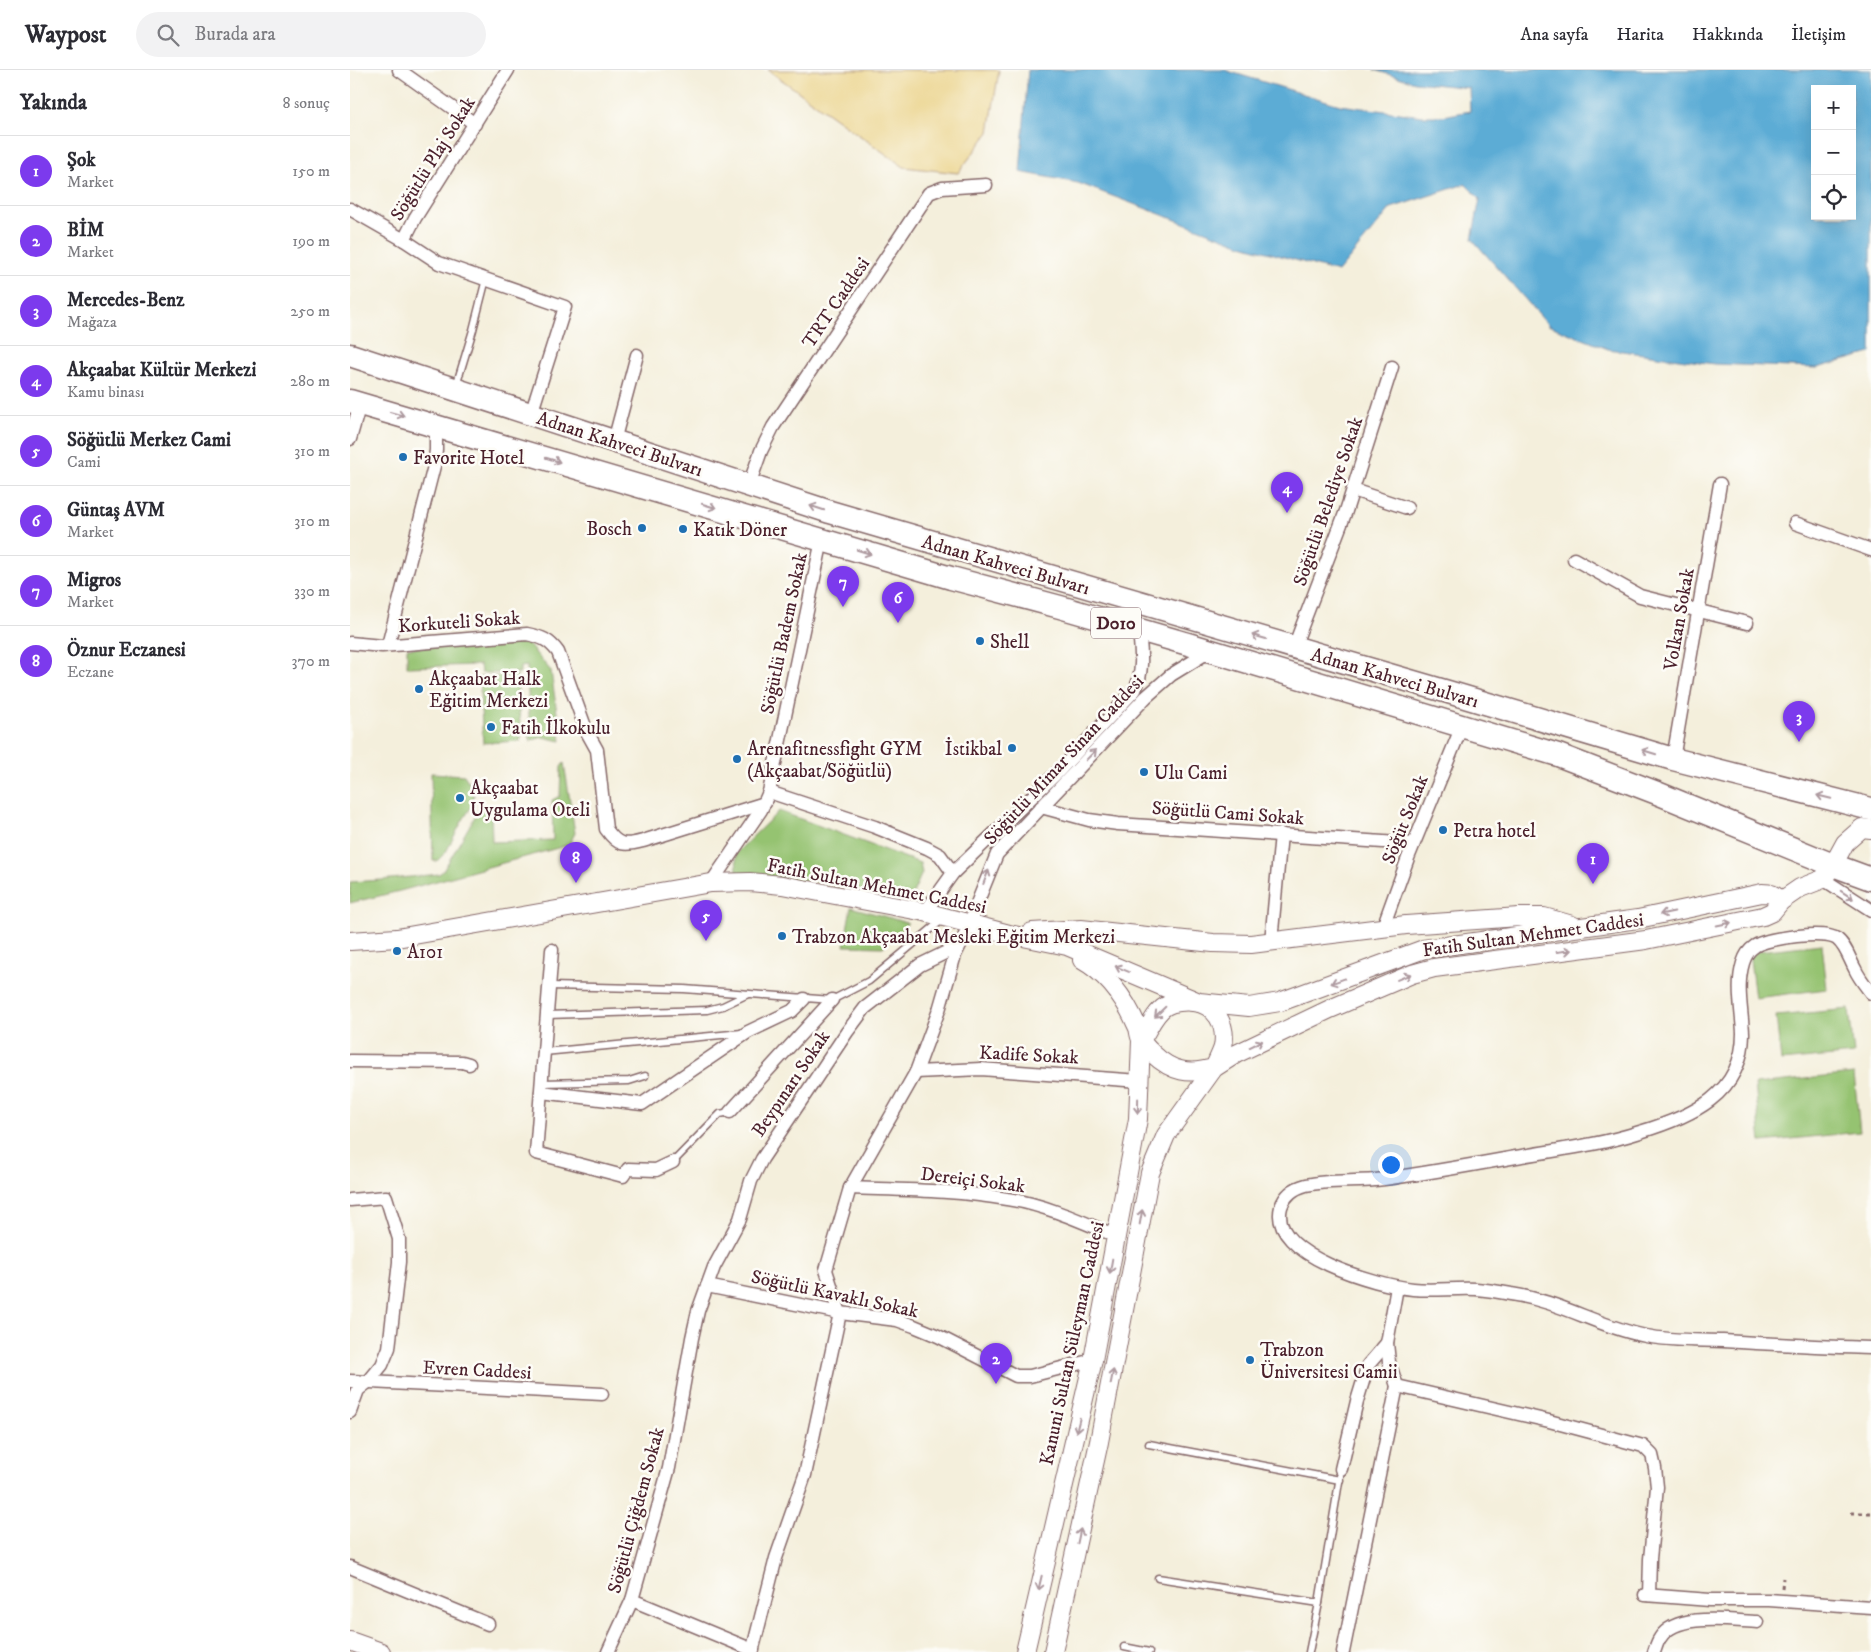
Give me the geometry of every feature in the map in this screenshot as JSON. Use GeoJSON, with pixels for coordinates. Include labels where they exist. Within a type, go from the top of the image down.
{"type":"FeatureCollection","features":[{"type":"Feature","properties":{"kind":"highway","name":"Adnan Kahveci Bulvarı"},"geometry":{"type":"LineString","coordinates":[[350,355],[840,515],[1673,760],[1871,809]]}},
{"type":"Feature","properties":{"kind":"highway","name":"Adnan Kahveci Bulvarı"},"geometry":{"type":"LineString","coordinates":[[355,402],[951,578],[1139,630],[1558,755],[1657,793],[1828,872],[1868,879]]}},
{"type":"Feature","properties":{"kind":"street"},"geometry":{"type":"LineString","coordinates":[[399,70],[475,124]]}},
{"type":"Feature","properties":{"kind":"street","name":"Söğütlü Plaj Sokak"},"geometry":{"type":"LineString","coordinates":[[404,240],[415,218],[508,70]]}},
{"type":"Feature","properties":{"kind":"street","name":"TRT Caddesi"},"geometry":{"type":"LineString","coordinates":[[749,485],[773,427],[929,192],[942,188],[986,185]]}},
{"type":"Feature","properties":{"kind":"street"},"geometry":{"type":"LineString","coordinates":[[350,209],[404,240],[439,263],[566,307],[531,414]]}},
{"type":"Feature","properties":{"kind":"street"},"geometry":{"type":"LineString","coordinates":[[614,441],[637,355]]}},
{"type":"Feature","properties":{"kind":"street","name":"Söğütlü Belediye Sokak"},"geometry":{"type":"LineString","coordinates":[[1294,647],[1353,490],[1392,367]]}},
{"type":"Feature","properties":{"kind":"street"},"geometry":{"type":"LineString","coordinates":[[350,440],[355,402]]}},
{"type":"Feature","properties":{"kind":"street","name":"Korkuteli Sokak"},"geometry":{"type":"LineString","coordinates":[[388,645],[434,466],[436,425]]}},
{"type":"Feature","properties":{"kind":"street","name":"Volkan Sokak"},"geometry":{"type":"LineString","coordinates":[[1673,760],[1720,484]]}},
{"type":"Feature","properties":{"kind":"street"},"geometry":{"type":"LineString","coordinates":[[1353,490],[1407,508]]}},
{"type":"Feature","properties":{"kind":"street"},"geometry":{"type":"LineString","coordinates":[[1795,523],[1871,550]]}},
{"type":"Feature","properties":{"kind":"street","name":"Söğütlü Badem Sokak"},"geometry":{"type":"LineString","coordinates":[[711,883],[767,797],[822,540]]}},
{"type":"Feature","properties":{"kind":"street"},"geometry":{"type":"LineString","coordinates":[[1574,559],[1640,596],[1698,609],[1747,623]]}},
{"type":"Feature","properties":{"kind":"street","name":"Söğütlü Mimar Sinan Caddesi"},"geometry":{"type":"LineString","coordinates":[[925,912],[953,873],[1058,772],[1135,690],[1141,679],[1142,660],[1139,630]]}},
{"type":"Feature","properties":{"kind":"street","name":"Korkuteli Sokak"},"geometry":{"type":"LineString","coordinates":[[350,643],[388,645],[527,634],[542,637],[551,642],[558,652],[587,732],[597,750],[606,829],[618,843],[628,845],[643,841],[767,797]]}},
{"type":"Feature","properties":{"kind":"street","name":"Söğütlü Mimar Sinan Caddesi"},"geometry":{"type":"LineString","coordinates":[[840,1313],[826,1270],[850,1188],[916,1072],[955,955],[971,924],[976,906],[997,854],[1146,696],[1171,675],[1210,651]]}},
{"type":"Feature","properties":{"kind":"street","name":"Söğüt Sokak"},"geometry":{"type":"LineString","coordinates":[[1383,927],[1413,844],[1462,726]]}},
{"type":"Feature","properties":{"kind":"street"},"geometry":{"type":"LineString","coordinates":[[767,797],[875,827],[927,848],[940,854],[953,873]]}},
{"type":"Feature","properties":{"kind":"street","name":"Söğütlü Cami Sokak"},"geometry":{"type":"LineString","coordinates":[[1041,807],[1090,820],[1118,824],[1413,844]]}},
{"type":"Feature","properties":{"kind":"street"},"geometry":{"type":"LineString","coordinates":[[1871,829],[1862,828],[1845,843],[1828,872],[1871,910]]}},
{"type":"Feature","properties":{"kind":"street"},"geometry":{"type":"LineString","coordinates":[[1271,942],[1281,834]]}},
{"type":"Feature","properties":{"kind":"street","name":"Fatih Sultan Mehmet Caddesi"},"geometry":{"type":"LineString","coordinates":[[1039,939],[1084,961],[1106,976],[1128,1008],[1141,1040],[1155,1055],[1176,1070],[1194,1072],[1214,1068],[1236,1054],[1330,1009],[1412,974],[1447,966],[1656,938],[1763,916],[1772,912],[1781,901],[1800,888],[1828,872]]}},
{"type":"Feature","properties":{"kind":"street","name":"Fatih Sultan Mehmet Caddesi"},"geometry":{"type":"LineString","coordinates":[[350,941],[397,938],[711,883],[750,882],[782,885],[925,912],[1009,934],[1039,939],[1081,952],[1210,1007],[1218,1015],[1224,1034],[1223,1046],[1214,1068]]}},
{"type":"Feature","properties":{"kind":"street","name":"Fatih Sultan Mehmet Caddesi"},"geometry":{"type":"LineString","coordinates":[[1141,1040],[1158,1013],[1167,1006],[1180,1002],[1199,1002],[1250,1007],[1280,1002],[1424,949],[1638,918],[1762,893],[1770,893],[1777,896],[1781,901]]}},
{"type":"Feature","properties":{"kind":"street","name":"Fatih Sultan Mehmet Caddesi"},"geometry":{"type":"LineString","coordinates":[[1009,934],[1081,929],[1213,943],[1251,944],[1383,927],[1519,917],[1544,917],[1576,927]]}},
{"type":"Feature","properties":{"kind":"street"},"geometry":{"type":"LineString","coordinates":[[1871,992],[1856,972],[1842,944],[1834,937],[1811,934],[1758,944],[1748,953],[1743,961],[1740,976],[1743,1033],[1738,1062],[1718,1095],[1698,1110],[1677,1121],[1620,1138],[1566,1149],[1382,1180],[1306,1185],[1292,1190],[1281,1208],[1282,1225],[1288,1238],[1298,1246],[1329,1265],[1370,1280],[1398,1287],[1430,1290],[1477,1289],[1529,1297],[1563,1307],[1622,1330],[1660,1338],[1871,1348]]}},
{"type":"Feature","properties":{"kind":"street","name":"Beypınarı Sokak"},"geometry":{"type":"LineString","coordinates":[[707,1286],[714,1267],[740,1219],[751,1181],[762,1158],[847,1032],[865,1008],[920,965],[960,946]]}},
{"type":"Feature","properties":{"kind":"street"},"geometry":{"type":"LineString","coordinates":[[552,950],[536,1153],[623,1176],[628,1169],[656,1170],[673,1162]]}},
{"type":"Feature","properties":{"kind":"street"},"geometry":{"type":"LineString","coordinates":[[541,1088],[642,1104],[748,1032],[792,1012],[804,999]]}},
{"type":"Feature","properties":{"kind":"street"},"geometry":{"type":"LineString","coordinates":[[730,1112],[832,1000]]}},
{"type":"Feature","properties":{"kind":"street","name":"Kanuni Sultan Süleyman Caddesi"},"geometry":{"type":"LineString","coordinates":[[1024,1652],[1093,1360],[1138,1119],[1141,1040]]}},
{"type":"Feature","properties":{"kind":"street"},"geometry":{"type":"LineString","coordinates":[[350,1061],[462,1062],[469,1064]]}},
{"type":"Feature","properties":{"kind":"street"},"geometry":{"type":"LineString","coordinates":[[1053,1652],[1099,1442],[1150,1173],[1166,1135],[1214,1068]]}},
{"type":"Feature","properties":{"kind":"street","name":"Kadife Sokak"},"geometry":{"type":"LineString","coordinates":[[916,1072],[981,1069],[1139,1081]]}},
{"type":"Feature","properties":{"kind":"street","name":"Dereiçi Sokak"},"geometry":{"type":"LineString","coordinates":[[850,1188],[924,1191],[1009,1199],[1068,1216],[1116,1236]]}},
{"type":"Feature","properties":{"kind":"street"},"geometry":{"type":"LineString","coordinates":[[350,1200],[386,1197],[399,1240],[399,1262],[389,1348],[382,1365],[368,1382],[358,1390],[350,1412]]}},
{"type":"Feature","properties":{"kind":"street","name":"Söğütlü Kavaklı Sokak"},"geometry":{"type":"LineString","coordinates":[[707,1286],[840,1313],[897,1320],[914,1326],[1016,1376],[1030,1376],[1093,1360]]}},
{"type":"Feature","properties":{"kind":"street","name":"Söğütlü Çiğdem Sokak"},"geometry":{"type":"LineString","coordinates":[[608,1652],[632,1600],[670,1468],[692,1338],[698,1311],[707,1286]]}},
{"type":"Feature","properties":{"kind":"street"},"geometry":{"type":"LineString","coordinates":[[1343,1652],[1397,1386],[1389,1362],[1387,1343],[1398,1287]]}},
{"type":"Feature","properties":{"kind":"street"},"geometry":{"type":"LineString","coordinates":[[632,1600],[752,1651],[776,1558],[805,1475],[840,1313]]}},
{"type":"Feature","properties":{"kind":"street"},"geometry":{"type":"LineString","coordinates":[[1340,1474],[1357,1401],[1368,1365],[1387,1343]]}},
{"type":"Feature","properties":{"kind":"street","name":"Evren Caddesi"},"geometry":{"type":"LineString","coordinates":[[350,1381],[602,1394]]}},
{"type":"Feature","properties":{"kind":"street"},"geometry":{"type":"LineString","coordinates":[[1397,1386],[1549,1421],[1643,1446],[1652,1455],[1657,1487],[1647,1595],[1710,1600],[1769,1600],[1871,1607]]}},
{"type":"Feature","properties":{"kind":"street"},"geometry":{"type":"LineString","coordinates":[[350,1567],[488,1624]]}},
{"type":"Feature","properties":{"kind":"street"},"geometry":{"type":"LineString","coordinates":[[1654,1652],[1660,1636],[1673,1626],[1693,1620],[1757,1622]]}},
{"type":"Feature","properties":{"kind":"street"},"geometry":{"type":"LineString","coordinates":[[350,1641],[380,1652]]}},
{"type":"Feature","properties":{"kind":"lane"},"geometry":{"type":"LineString","coordinates":[[455,389],[486,279]]}},
{"type":"Feature","properties":{"kind":"lane"},"geometry":{"type":"LineString","coordinates":[[549,986],[684,988],[832,1000],[869,981],[945,917]]}},
{"type":"Feature","properties":{"kind":"lane"},"geometry":{"type":"LineString","coordinates":[[547,1015],[707,1010],[723,1006],[749,994]]}},
{"type":"Feature","properties":{"kind":"lane"},"geometry":{"type":"LineString","coordinates":[[544,1052],[748,1032]]}},
{"type":"Feature","properties":{"kind":"lane"},"geometry":{"type":"LineString","coordinates":[[541,1088],[629,1081],[645,1076]]}},
{"type":"Feature","properties":{"kind":"lane"},"geometry":{"type":"LineString","coordinates":[[673,1162],[720,1114],[730,1112]]}},
{"type":"Feature","properties":{"kind":"lane"},"geometry":{"type":"LineString","coordinates":[[1149,1444],[1340,1474],[1309,1652]]}},
{"type":"Feature","properties":{"kind":"lane"},"geometry":{"type":"LineString","coordinates":[[1158,1578],[1319,1603]]}},
{"type":"Feature","properties":{"kind":"lane"},"geometry":{"type":"LineString","coordinates":[[1124,1647],[1148,1652]]}},
{"type":"Feature","properties":{"kind":"path"},"geometry":{"type":"LineString","coordinates":[[1851,1513],[1871,1513]]}},
{"type":"Feature","properties":{"kind":"green space"},"geometry":{"type":"Polygon","coordinates":[[[527,643],[551,671],[561,741],[542,737],[530,741],[527,666],[520,667],[520,673],[481,673],[480,665],[407,667],[407,648],[527,643]]]}},
{"type":"Feature","properties":{"kind":"green space"},"geometry":{"type":"Polygon","coordinates":[[[517,675],[521,741],[483,743],[479,677],[517,675]]]}},
{"type":"Feature","properties":{"kind":"green space"},"geometry":{"type":"Polygon","coordinates":[[[564,763],[575,833],[569,845],[350,903],[350,882],[439,874],[443,871],[481,806],[491,808],[492,842],[553,840],[552,800],[560,796],[561,767],[564,763]]]}},
{"type":"Feature","properties":{"kind":"green space"},"geometry":{"type":"Polygon","coordinates":[[[431,773],[464,775],[474,790],[473,804],[446,852],[437,861],[433,861],[431,773]]]}},
{"type":"Feature","properties":{"kind":"green space"},"geometry":{"type":"Polygon","coordinates":[[[779,811],[920,863],[922,873],[909,902],[817,882],[737,874],[736,853],[779,811]]]}},
{"type":"Feature","properties":{"kind":"green space"},"geometry":{"type":"Polygon","coordinates":[[[851,907],[908,923],[883,947],[844,946],[851,907]]]}},
{"type":"Feature","properties":{"kind":"green space"},"geometry":{"type":"Polygon","coordinates":[[[1822,944],[1827,989],[1755,998],[1749,952],[1822,944]]]}},
{"type":"Feature","properties":{"kind":"green space"},"geometry":{"type":"Polygon","coordinates":[[[1849,1009],[1854,1054],[1781,1061],[1776,1016],[1849,1009]]]}},
{"type":"Feature","properties":{"kind":"green space"},"geometry":{"type":"Polygon","coordinates":[[[1854,1074],[1860,1132],[1761,1142],[1755,1084],[1854,1074]]]}},
{"type":"Feature","properties":{"kind":"sand"},"geometry":{"type":"Polygon","coordinates":[[[768,70],[999,70],[989,132],[958,173],[904,167],[768,70]]]}},
{"type":"Feature","properties":{"kind":"water"},"geometry":{"type":"Polygon","coordinates":[[[1028,70],[1224,70],[1340,105],[1422,116],[1443,116],[1470,111],[1469,88],[1415,82],[1374,70],[1871,70],[1871,353],[1817,368],[1714,364],[1608,349],[1548,325],[1472,239],[1480,199],[1465,184],[1391,208],[1338,272],[1242,245],[1078,183],[1020,172],[1028,70]]]}},
{"type":"Feature","properties":{"kind":"place","name":"Favorite Hotel"},"geometry":{"type":"Point","coordinates":[403,457]}},
{"type":"Feature","properties":{"kind":"place","name":"Akçaabat Kültür Merkezi"},"geometry":{"type":"Point","coordinates":[1287,513]}},
{"type":"Feature","properties":{"kind":"place","name":"Bosch"},"geometry":{"type":"Point","coordinates":[642,528]}},
{"type":"Feature","properties":{"kind":"place","name":"Katık Döner"},"geometry":{"type":"Point","coordinates":[683,529]}},
{"type":"Feature","properties":{"kind":"place","name":"Migros"},"geometry":{"type":"Point","coordinates":[843,607]}},
{"type":"Feature","properties":{"kind":"place","name":"Güntaş AVM"},"geometry":{"type":"Point","coordinates":[898,623]}},
{"type":"Feature","properties":{"kind":"place","name":"Shell"},"geometry":{"type":"Point","coordinates":[980,641]}},
{"type":"Feature","properties":{"kind":"place","name":"Akçaabat Halk Eğitim Merkezi"},"geometry":{"type":"Point","coordinates":[419,689]}},
{"type":"Feature","properties":{"kind":"place","name":"Fatih İlkokulu"},"geometry":{"type":"Point","coordinates":[491,727]}},
{"type":"Feature","properties":{"kind":"place","name":"Mercedes-Benz"},"geometry":{"type":"Point","coordinates":[1799,742]}},
{"type":"Feature","properties":{"kind":"place","name":"İstikbal"},"geometry":{"type":"Point","coordinates":[1012,748]}},
{"type":"Feature","properties":{"kind":"place","name":"Arenafitnessfight GYM (Akçaabat/Söğütlü)"},"geometry":{"type":"Point","coordinates":[737,759]}},
{"type":"Feature","properties":{"kind":"place","name":"Ulu Cami"},"geometry":{"type":"Point","coordinates":[1144,772]}},
{"type":"Feature","properties":{"kind":"place","name":"Akçaabat Uygulama Oteli"},"geometry":{"type":"Point","coordinates":[460,798]}},
{"type":"Feature","properties":{"kind":"place","name":"Petra hotel"},"geometry":{"type":"Point","coordinates":[1443,830]}},
{"type":"Feature","properties":{"kind":"place","name":"Öznur Eczanesi"},"geometry":{"type":"Point","coordinates":[576,883]}},
{"type":"Feature","properties":{"kind":"place","name":"Şok"},"geometry":{"type":"Point","coordinates":[1593,884]}},
{"type":"Feature","properties":{"kind":"place","name":"Trabzon Akçaabat Mesleki Eğitim Merkezi"},"geometry":{"type":"Point","coordinates":[782,936]}},
{"type":"Feature","properties":{"kind":"place","name":"Söğütlü Merkez Cami"},"geometry":{"type":"Point","coordinates":[706,941]}},
{"type":"Feature","properties":{"kind":"place","name":"A101"},"geometry":{"type":"Point","coordinates":[397,951]}},
{"type":"Feature","properties":{"kind":"place","name":"Trabzon Üniversitesi Camii"},"geometry":{"type":"Point","coordinates":[1250,1360]}},
{"type":"Feature","properties":{"kind":"place","name":"BİM"},"geometry":{"type":"Point","coordinates":[996,1384]}}]}
